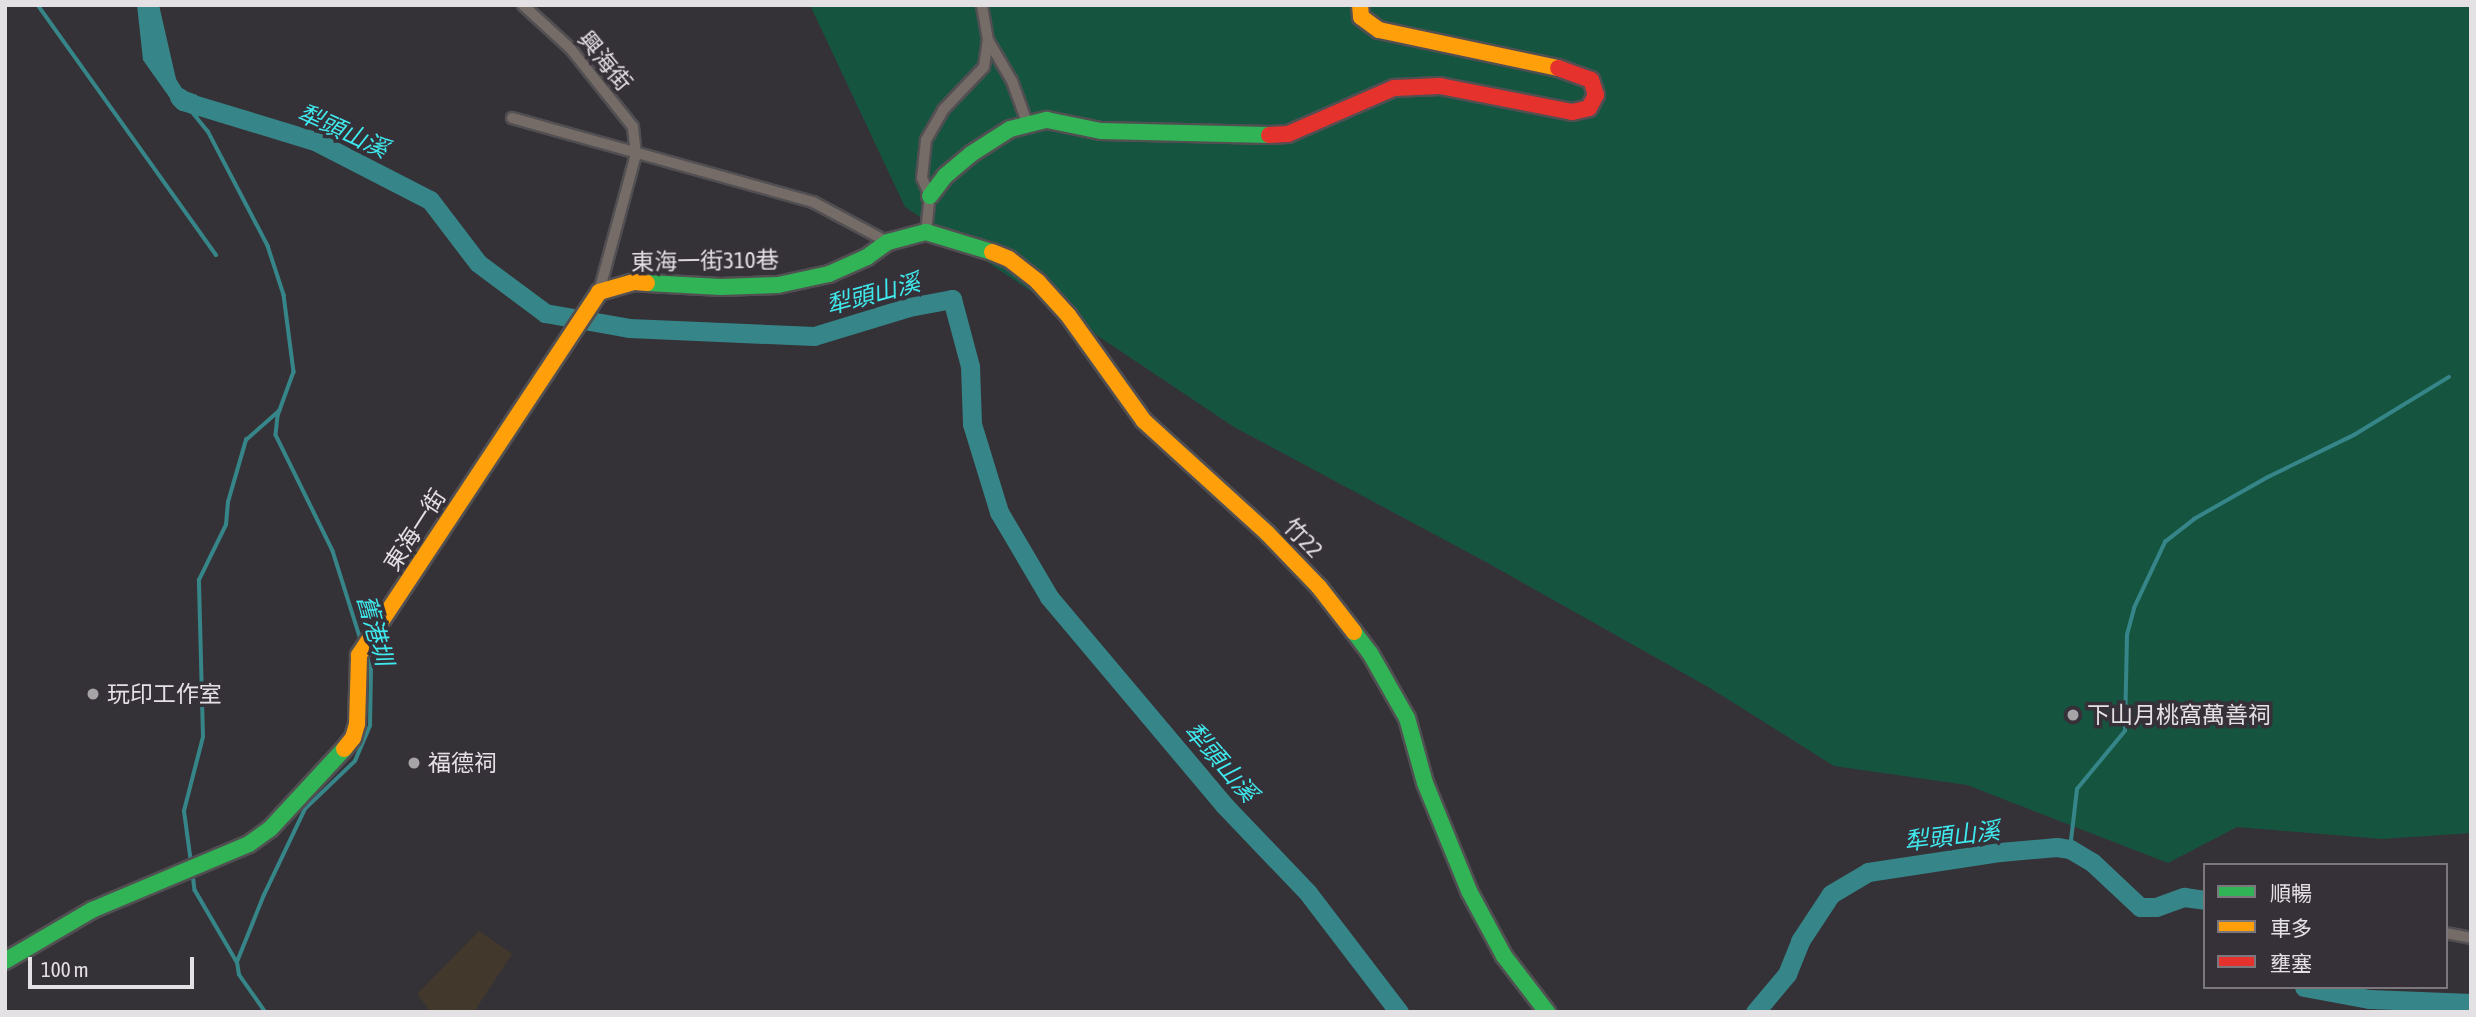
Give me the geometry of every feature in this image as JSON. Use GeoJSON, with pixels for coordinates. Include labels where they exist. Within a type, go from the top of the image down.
{"type":"FeatureCollection","features":[{"type":"Feature","properties":{"kind":"street","name":"興海街"},"geometry":{"type":"LineString","coordinates":[[523,5],[570,48],[634,127],[636,154]]}},
{"type":"Feature","properties":{"kind":"street"},"geometry":{"type":"LineString","coordinates":[[930,196],[922,178],[926,140],[943,110],[985,67],[988,40],[982,5]]}},
{"type":"Feature","properties":{"kind":"street"},"geometry":{"type":"LineString","coordinates":[[926,232],[930,196],[944,176],[1010,129],[1046,120],[1101,131],[1254,136],[1288,134],[1333,117],[1394,88],[1440,86],[1572,112],[1589,108],[1596,95],[1591,80],[1579,74],[1513,56],[1379,30],[1362,18],[1360,5]]}},
{"type":"Feature","properties":{"kind":"street"},"geometry":{"type":"LineString","coordinates":[[988,40],[1012,81],[1028,125]]}},
{"type":"Feature","properties":{"kind":"street"},"geometry":{"type":"LineString","coordinates":[[512,118],[813,202],[888,242]]}},
{"type":"Feature","properties":{"kind":"street"},"geometry":{"type":"LineString","coordinates":[[599,292],[636,154]]}},
{"type":"Feature","properties":{"kind":"street","name":"竹22"},"geometry":{"type":"LineString","coordinates":[[888,242],[926,232],[960,240],[1009,259],[1038,282],[1068,315],[1144,421],[1266,533],[1319,587],[1370,653],[1393,691],[1410,727],[1424,783],[1469,891],[1504,956],[1547,1012]]}},
{"type":"Feature","properties":{"kind":"street","name":"東海一街310巷"},"geometry":{"type":"LineString","coordinates":[[599,292],[635,282],[721,287],[778,285],[829,274],[867,257],[888,242]]}},
{"type":"Feature","properties":{"kind":"street","name":"東海一街"},"geometry":{"type":"LineString","coordinates":[[5,961],[82,915],[249,844],[270,829],[353,738],[357,724],[357,664],[364,649],[599,292]]}},
{"type":"Feature","properties":{"kind":"street"},"geometry":{"type":"LineString","coordinates":[[2448,933],[2471,938]]}},
{"type":"Feature","properties":{"kind":"shaded area"},"geometry":{"type":"Polygon","coordinates":[[[479,931],[512,954],[474,1012],[431,1012],[417,994],[479,931]]]}},
{"type":"Feature","properties":{"kind":"green space"},"geometry":{"type":"Polygon","coordinates":[[[810,5],[2471,5],[2471,833],[2382,839],[2237,827],[2168,863],[1967,785],[1834,766],[1710,688],[1486,562],[1234,427],[905,207],[810,5]]]}},
{"type":"Feature","properties":{"kind":"water"},"geometry":{"type":"Polygon","coordinates":[[[137,5],[159,5],[176,79],[183,90],[197,95],[203,111],[198,117],[177,108],[143,60],[137,5]]]}},
{"type":"Feature","properties":{"kind":"waterway"},"geometry":{"type":"LineString","coordinates":[[38,5],[216,255]]}},
{"type":"Feature","properties":{"kind":"waterway","name":"犁頭山溪"},"geometry":{"type":"LineString","coordinates":[[179,97],[183,101],[315,141],[430,200],[478,263],[545,313],[629,328],[814,336],[909,307],[952,299],[970,366],[972,424],[999,512],[1049,597],[1225,806],[1308,893],[1399,1012]]}},
{"type":"Feature","properties":{"kind":"waterway","name":"舊港圳"},"geometry":{"type":"LineString","coordinates":[[194,114],[208,131],[268,246],[284,295],[294,372],[278,416],[276,435],[333,551],[361,640]]}},
{"type":"Feature","properties":{"kind":"waterway"},"geometry":{"type":"LineString","coordinates":[[2070,849],[2077,789],[2125,731],[2127,635],[2134,608],[2165,542],[2194,519],[2268,477],[2354,435],[2449,377]]}},
{"type":"Feature","properties":{"kind":"waterway","name":"舊港圳"},"geometry":{"type":"LineString","coordinates":[[191,863],[184,811],[203,737],[199,580],[226,525],[228,502],[246,440],[279,411]]}},
{"type":"Feature","properties":{"kind":"waterway","name":"舊港圳"},"geometry":{"type":"LineString","coordinates":[[265,1012],[239,975],[237,962],[264,895],[305,809],[355,761],[370,726],[371,669],[366,654]]}},
{"type":"Feature","properties":{"kind":"waterway","name":"犁頭山溪"},"geometry":{"type":"LineString","coordinates":[[1755,1012],[1787,974],[1800,941],[1831,894],[1868,872],[2000,852],[2057,847],[2070,849],[2092,862],[2140,907],[2156,907],[2184,897],[2203,900]]}},
{"type":"Feature","properties":{"kind":"waterway","name":"舊港圳"},"geometry":{"type":"LineString","coordinates":[[193,874],[195,890],[237,962]]}},
{"type":"Feature","properties":{"kind":"waterway","name":"犁頭山溪"},"geometry":{"type":"LineString","coordinates":[[2315,989],[2369,999],[2471,1003]]}},
{"type":"Feature","properties":{"kind":"traffic: fast"},"geometry":{"type":"LineString","coordinates":[[930,196],[945,176],[971,154],[1010,129],[1047,120],[1101,131],[1269,135]]}},
{"type":"Feature","properties":{"kind":"traffic: fast"},"geometry":{"type":"LineString","coordinates":[[647,283],[721,287],[778,285],[829,274],[867,257],[888,242],[926,232],[992,252]]}},
{"type":"Feature","properties":{"kind":"traffic: fast"},"geometry":{"type":"LineString","coordinates":[[1354,632],[1370,653],[1407,718],[1425,783],[1469,891],[1504,956],[1547,1012]]}},
{"type":"Feature","properties":{"kind":"traffic: fast"},"geometry":{"type":"LineString","coordinates":[[5,961],[92,910],[249,844],[270,829],[344,749]]}},
{"type":"Feature","properties":{"kind":"traffic: slow"},"geometry":{"type":"LineString","coordinates":[[1360,5],[1361,17],[1379,30],[1558,68]]}},
{"type":"Feature","properties":{"kind":"traffic: slow"},"geometry":{"type":"LineString","coordinates":[[992,252],[1009,259],[1038,282],[1068,315],[1144,421],[1267,533],[1319,587],[1354,632]]}},
{"type":"Feature","properties":{"kind":"traffic: slow"},"geometry":{"type":"LineString","coordinates":[[344,749],[353,738],[357,724],[359,655],[599,292],[635,282],[647,283]]}},
{"type":"Feature","properties":{"kind":"traffic: jam"},"geometry":{"type":"LineString","coordinates":[[1269,135],[1288,134],[1394,88],[1440,86],[1572,112],[1589,108],[1596,95],[1591,80],[1558,68]]}},
{"type":"Feature","properties":{"kind":"place","name":"玩印工作室"},"geometry":{"type":"Point","coordinates":[93,694]}},
{"type":"Feature","properties":{"kind":"place","name":"下山月桃窩萬善祠"},"geometry":{"type":"Point","coordinates":[2073,715]}},
{"type":"Feature","properties":{"kind":"place","name":"福德祠"},"geometry":{"type":"Point","coordinates":[414,763]}}]}
